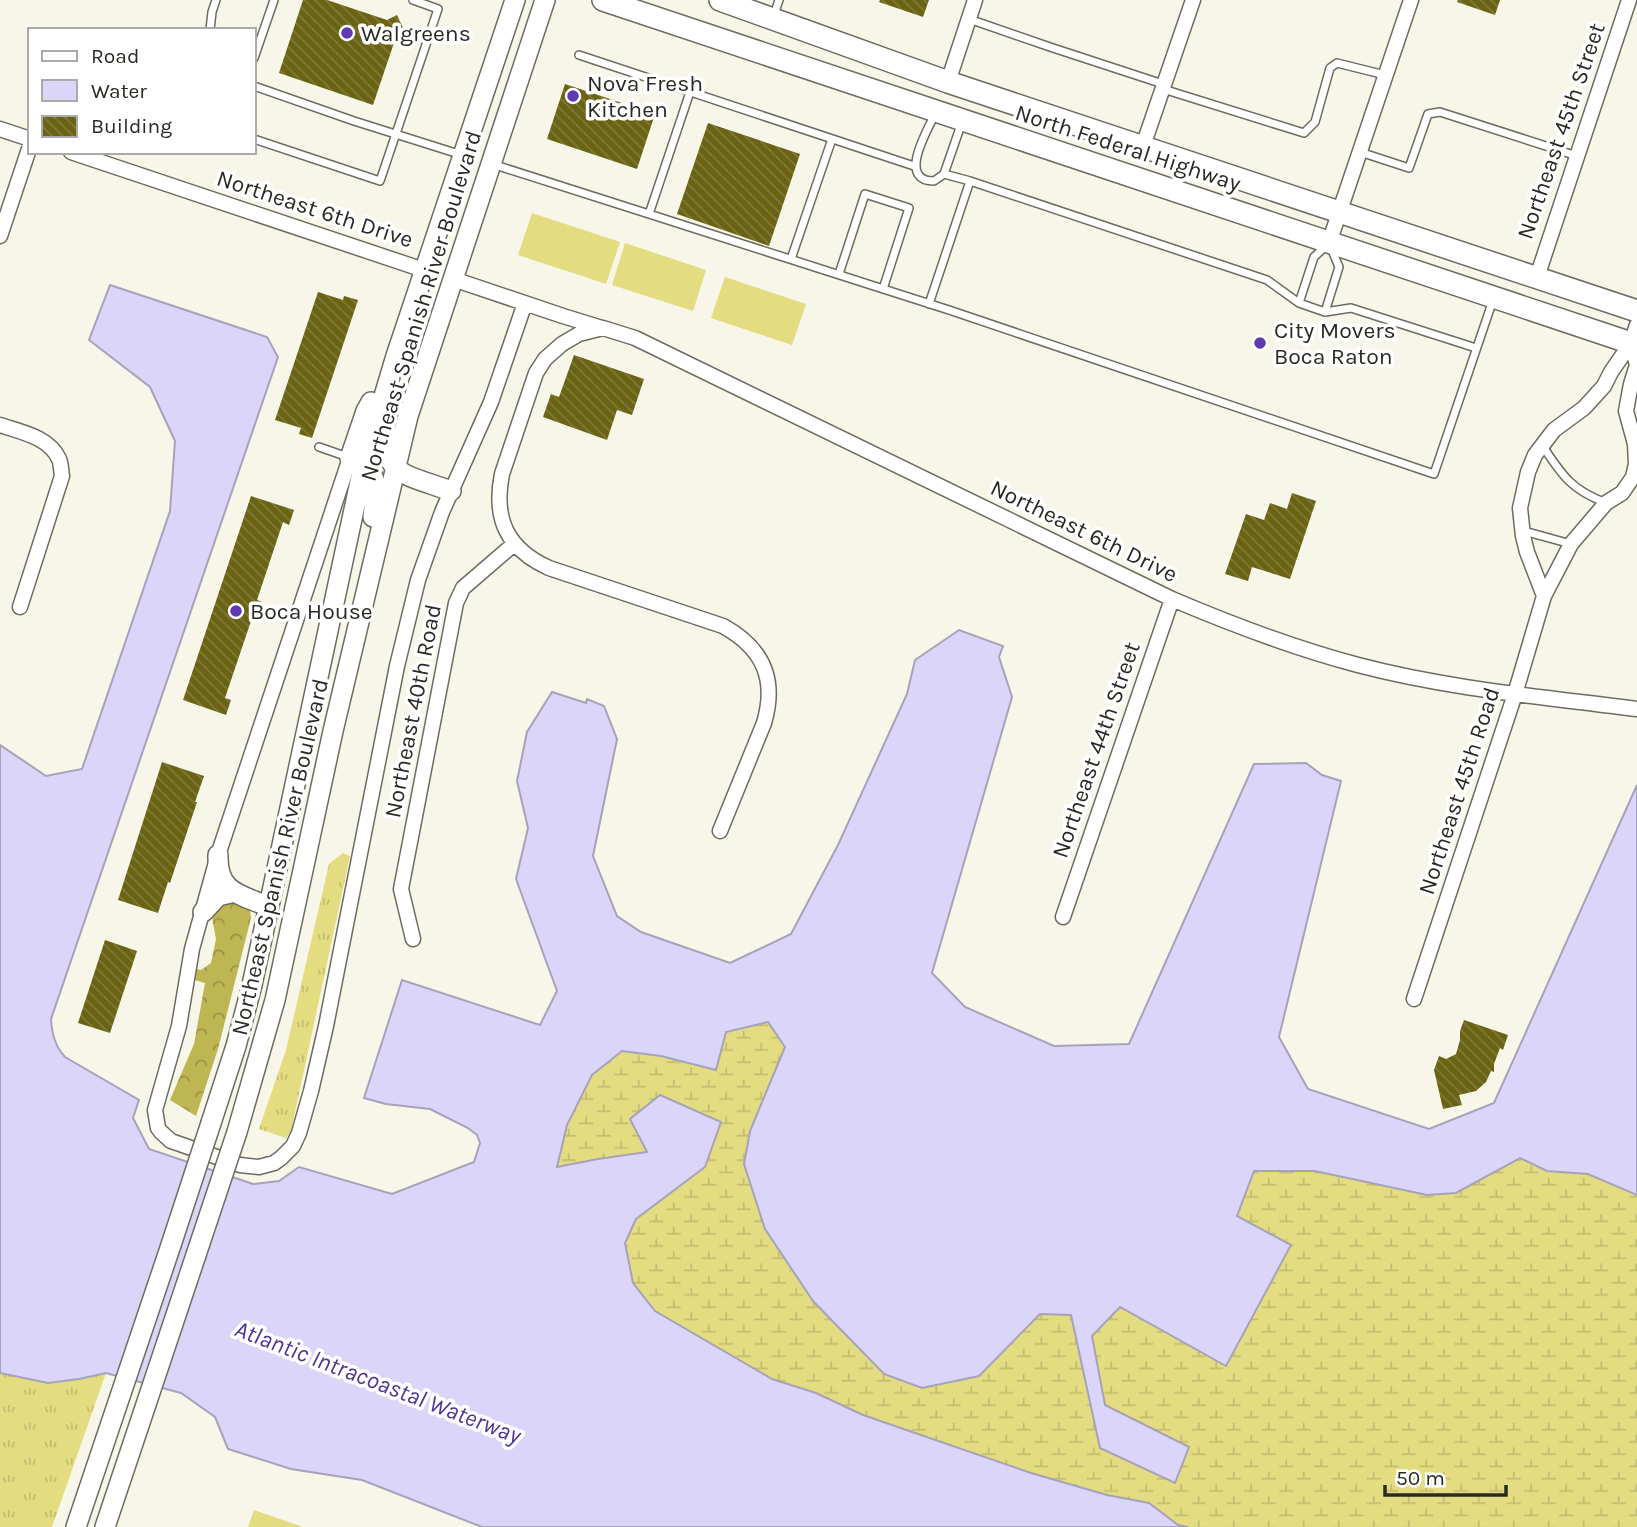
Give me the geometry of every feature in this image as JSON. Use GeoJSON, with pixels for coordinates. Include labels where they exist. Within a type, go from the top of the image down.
{"type":"FeatureCollection","features":[{"type":"Feature","properties":{"kind":"main road","name":"Northeast Spanish River Boulevard"},"geometry":{"type":"LineString","coordinates":[[76,1527],[244,1016],[270,907],[357,461],[396,356],[515,0]]}},
{"type":"Feature","properties":{"kind":"main road","name":"Northeast Spanish River Boulevard"},"geometry":{"type":"LineString","coordinates":[[105,1527],[237,1132],[275,1000],[332,731],[408,416],[545,0]]}},
{"type":"Feature","properties":{"kind":"main road","name":"North Federal Highway"},"geometry":{"type":"LineString","coordinates":[[603,0],[1493,298],[1635,338]]}},
{"type":"Feature","properties":{"kind":"main road","name":"North Federal Highway"},"geometry":{"type":"LineString","coordinates":[[725,1],[776,9],[948,82],[1637,311]]}},
{"type":"Feature","properties":{"kind":"main road"},"geometry":{"type":"LineString","coordinates":[[881,93],[933,90],[948,82]]}},
{"type":"Feature","properties":{"kind":"main road"},"geometry":{"type":"LineString","coordinates":[[936,112],[951,102],[964,98],[1003,100]]}},
{"type":"Feature","properties":{"kind":"main road"},"geometry":{"type":"LineString","coordinates":[[396,356],[384,442],[389,460],[408,477],[451,491]]}},
{"type":"Feature","properties":{"kind":"main road"},"geometry":{"type":"LineString","coordinates":[[357,461],[370,471],[375,489],[363,605]]}},
{"type":"Feature","properties":{"kind":"main road"},"geometry":{"type":"LineString","coordinates":[[218,855],[218,867],[224,883],[235,892],[270,907]]}},
{"type":"Feature","properties":{"kind":"main road"},"geometry":{"type":"LineString","coordinates":[[203,912],[218,896],[235,892]]}},
{"type":"Feature","properties":{"kind":"street"},"geometry":{"type":"LineString","coordinates":[[948,82],[975,0]]}},
{"type":"Feature","properties":{"kind":"street"},"geometry":{"type":"LineString","coordinates":[[1143,146],[1193,0]]}},
{"type":"Feature","properties":{"kind":"street"},"geometry":{"type":"LineString","coordinates":[[1329,243],[1411,0]]}},
{"type":"Feature","properties":{"kind":"street","name":"Northeast 45th Street"},"geometry":{"type":"LineString","coordinates":[[1536,277],[1629,0]]}},
{"type":"Feature","properties":{"kind":"street"},"geometry":{"type":"LineString","coordinates":[[0,129],[28,138]]}},
{"type":"Feature","properties":{"kind":"street"},"geometry":{"type":"LineString","coordinates":[[0,236],[28,152]]}},
{"type":"Feature","properties":{"kind":"street","name":"Northeast 6th Drive"},"geometry":{"type":"LineString","coordinates":[[77,154],[424,270]]}},
{"type":"Feature","properties":{"kind":"street","name":"Northeast 6th Drive"},"geometry":{"type":"LineString","coordinates":[[453,279],[635,338],[1172,599],[1250,631],[1360,666],[1422,680],[1637,709]]}},
{"type":"Feature","properties":{"kind":"street","name":"Northeast Spanish River Boulevard"},"geometry":{"type":"LineString","coordinates":[[357,461],[218,855],[189,961],[175,1042],[156,1102],[156,1122],[166,1137],[184,1146],[247,1167],[266,1166],[281,1158],[293,1146],[299,1133],[326,1026],[404,634],[427,553],[491,402],[525,303]]}},
{"type":"Feature","properties":{"kind":"street"},"geometry":{"type":"LineString","coordinates":[[604,328],[579,334],[562,344],[545,359],[536,373],[502,474],[499,508],[503,524],[514,544],[534,561],[723,626],[738,634],[760,659],[767,674],[769,707],[720,831]]}},
{"type":"Feature","properties":{"kind":"street"},"geometry":{"type":"LineString","coordinates":[[1545,596],[1527,552],[1520,508],[1535,455],[1554,430],[1595,397],[1635,338]]}},
{"type":"Feature","properties":{"kind":"street","name":"Northeast 45th Road"},"geometry":{"type":"LineString","coordinates":[[1414,999],[1545,596],[1571,544],[1606,503],[1622,493],[1633,477],[1636,464],[1635,444],[1626,411],[1637,365],[1635,338]]}},
{"type":"Feature","properties":{"kind":"street"},"geometry":{"type":"LineString","coordinates":[[0,425],[34,436],[48,444],[59,459],[62,476],[20,607]]}},
{"type":"Feature","properties":{"kind":"street","name":"Northeast 40th Road"},"geometry":{"type":"LineString","coordinates":[[413,939],[401,889],[456,603],[463,587],[514,544]]}},
{"type":"Feature","properties":{"kind":"street","name":"Northeast 44th Street"},"geometry":{"type":"LineString","coordinates":[[1063,917],[1172,599]]}},
{"type":"Feature","properties":{"kind":"lane"},"geometry":{"type":"LineString","coordinates":[[210,28],[216,0]]}},
{"type":"Feature","properties":{"kind":"lane"},"geometry":{"type":"LineString","coordinates":[[256,52],[274,0]]}},
{"type":"Feature","properties":{"kind":"lane"},"geometry":{"type":"LineString","coordinates":[[256,140],[380,181],[438,9],[413,0]]}},
{"type":"Feature","properties":{"kind":"lane"},"geometry":{"type":"LineString","coordinates":[[969,19],[1304,134],[1315,122],[1330,68],[1336,63],[1386,75]]}},
{"type":"Feature","properties":{"kind":"lane"},"geometry":{"type":"LineString","coordinates":[[579,55],[914,166],[919,176],[928,181],[939,179],[944,174],[963,121]]}},
{"type":"Feature","properties":{"kind":"lane"},"geometry":{"type":"LineString","coordinates":[[256,87],[463,155]]}},
{"type":"Feature","properties":{"kind":"lane"},"geometry":{"type":"LineString","coordinates":[[649,214],[690,92]]}},
{"type":"Feature","properties":{"kind":"lane"},"geometry":{"type":"LineString","coordinates":[[914,166],[936,112]]}},
{"type":"Feature","properties":{"kind":"lane"},"geometry":{"type":"LineString","coordinates":[[1360,152],[1409,168],[1428,114],[1440,112],[1577,156]]}},
{"type":"Feature","properties":{"kind":"lane"},"geometry":{"type":"LineString","coordinates":[[791,259],[832,139]]}},
{"type":"Feature","properties":{"kind":"lane"},"geometry":{"type":"LineString","coordinates":[[491,164],[839,274],[1434,474],[1493,298]]}},
{"type":"Feature","properties":{"kind":"lane"},"geometry":{"type":"LineString","coordinates":[[944,174],[1267,279],[1298,303],[1325,312],[1351,308],[1476,348]]}},
{"type":"Feature","properties":{"kind":"lane"},"geometry":{"type":"LineString","coordinates":[[929,304],[970,181]]}},
{"type":"Feature","properties":{"kind":"lane"},"geometry":{"type":"LineString","coordinates":[[839,274],[865,194],[909,208],[883,289]]}},
{"type":"Feature","properties":{"kind":"lane"},"geometry":{"type":"LineString","coordinates":[[1298,303],[1314,257],[1329,243],[1339,267],[1325,312]]}},
{"type":"Feature","properties":{"kind":"lane"},"geometry":{"type":"LineString","coordinates":[[1542,445],[1565,478],[1580,491],[1606,503]]}},
{"type":"Feature","properties":{"kind":"lane"},"geometry":{"type":"LineString","coordinates":[[319,447],[357,461]]}},
{"type":"Feature","properties":{"kind":"lane"},"geometry":{"type":"LineString","coordinates":[[1523,531],[1571,544]]}},
{"type":"Feature","properties":{"kind":"green space"},"geometry":{"type":"Polygon","coordinates":[[[532,213],[620,242],[606,284],[518,255],[532,213]]]}},
{"type":"Feature","properties":{"kind":"green space"},"geometry":{"type":"Polygon","coordinates":[[[625,243],[706,270],[693,311],[612,285],[625,243]]]}},
{"type":"Feature","properties":{"kind":"green space"},"geometry":{"type":"Polygon","coordinates":[[[725,277],[806,304],[792,345],[711,318],[725,277]]]}},
{"type":"Feature","properties":{"kind":"green space"},"geometry":{"type":"Polygon","coordinates":[[[343,853],[350,856],[291,1131],[286,1138],[259,1129],[286,1050],[329,864],[343,853]]]}},
{"type":"Feature","properties":{"kind":"green space"},"geometry":{"type":"Polygon","coordinates":[[[236,901],[250,909],[251,918],[218,1049],[196,1116],[170,1100],[194,1044],[205,983],[195,980],[197,969],[201,970],[211,963],[216,939],[212,917],[222,906],[236,901]]]}},
{"type":"Feature","properties":{"kind":"green space"},"geometry":{"type":"Polygon","coordinates":[[[768,1022],[1254,1171],[1315,1171],[1427,1195],[1456,1193],[1520,1158],[1547,1171],[1588,1174],[1637,1195],[1637,1527],[1188,1527],[1178,1525],[1149,1503],[1107,1495],[1031,1473],[863,1415],[816,1393],[772,1379],[655,1311],[633,1283],[625,1243],[636,1219],[705,1167],[720,1121],[647,1152],[556,1167],[567,1125],[592,1075],[622,1051],[661,1056],[726,1032],[768,1022]]]}},
{"type":"Feature","properties":{"kind":"green space"},"geometry":{"type":"Polygon","coordinates":[[[0,1373],[48,1383],[106,1373],[52,1527],[0,1527],[0,1373]]]}},
{"type":"Feature","properties":{"kind":"green space"},"geometry":{"type":"Polygon","coordinates":[[[254,1510],[303,1527],[248,1527],[254,1510]]]}},
{"type":"Feature","properties":{"kind":"water","name":"Atlantic Intracoastal Waterway"},"geometry":{"type":"Polygon","coordinates":[[[110,285],[267,337],[278,357],[51,1019],[55,1040],[65,1057],[139,1100],[133,1118],[149,1149],[253,1184],[279,1181],[299,1167],[392,1194],[474,1162],[480,1143],[477,1135],[468,1128],[430,1109],[386,1104],[364,1098],[402,980],[540,1025],[557,991],[516,879],[528,828],[517,781],[527,732],[552,692],[586,703],[587,699],[604,706],[617,739],[593,856],[617,916],[641,932],[730,963],[791,934],[838,845],[907,694],[915,660],[959,630],[1003,646],[999,657],[1012,697],[932,973],[965,1007],[1054,1046],[1129,1044],[1254,764],[1306,763],[1322,775],[1341,781],[1279,1037],[1308,1089],[1429,1129],[1494,1103],[1637,785],[1637,1195],[1588,1174],[1547,1171],[1520,1158],[1456,1193],[1427,1195],[1315,1171],[1254,1171],[1237,1216],[1291,1245],[1226,1366],[1120,1307],[1092,1336],[1105,1405],[1189,1447],[1175,1483],[1100,1448],[1071,1315],[1040,1314],[979,1376],[922,1388],[884,1374],[813,1301],[765,1229],[744,1164],[750,1131],[785,1047],[768,1022],[726,1032],[716,1070],[661,1056],[622,1051],[592,1075],[567,1125],[557,1167],[647,1152],[630,1119],[660,1095],[721,1122],[705,1167],[636,1219],[625,1243],[633,1283],[655,1311],[772,1379],[816,1393],[863,1415],[1031,1473],[1107,1495],[1149,1503],[1178,1525],[1188,1527],[482,1527],[362,1480],[291,1469],[228,1449],[215,1417],[181,1393],[106,1373],[48,1383],[0,1373],[0,745],[46,776],[82,769],[170,511],[175,441],[150,387],[89,340],[110,285]]]}},
{"type":"Feature","properties":{"kind":"building"},"geometry":{"type":"Polygon","coordinates":[[[303,0],[327,0],[387,20],[397,15],[405,32],[396,37],[373,105],[279,73],[303,0]]]}},
{"type":"Feature","properties":{"kind":"building"},"geometry":{"type":"Polygon","coordinates":[[[929,0],[923,17],[879,2],[929,0]]]}},
{"type":"Feature","properties":{"kind":"building"},"geometry":{"type":"Polygon","coordinates":[[[1500,0],[1495,15],[1457,2],[1500,0]]]}},
{"type":"Feature","properties":{"kind":"building"},"geometry":{"type":"Polygon","coordinates":[[[565,84],[655,114],[637,169],[547,139],[565,84]]]}},
{"type":"Feature","properties":{"kind":"building"},"geometry":{"type":"Polygon","coordinates":[[[708,123],[800,154],[769,246],[677,214],[708,123]]]}},
{"type":"Feature","properties":{"kind":"building"},"geometry":{"type":"Polygon","coordinates":[[[318,292],[343,300],[344,296],[358,300],[312,438],[299,434],[301,428],[275,420],[318,292]]]}},
{"type":"Feature","properties":{"kind":"building"},"geometry":{"type":"Polygon","coordinates":[[[574,355],[644,379],[632,415],[617,410],[607,440],[543,417],[551,394],[559,397],[574,355]]]}},
{"type":"Feature","properties":{"kind":"building"},"geometry":{"type":"Polygon","coordinates":[[[1292,493],[1316,501],[1290,579],[1252,567],[1248,581],[1225,574],[1246,514],[1264,520],[1270,503],[1287,509],[1292,493]]]}},
{"type":"Feature","properties":{"kind":"building","name":"Boca House"},"geometry":{"type":"Polygon","coordinates":[[[251,496],[294,510],[289,525],[283,522],[257,600],[262,602],[255,622],[251,621],[225,698],[231,700],[226,715],[183,700],[251,496]]]}},
{"type":"Feature","properties":{"kind":"building"},"geometry":{"type":"Polygon","coordinates":[[[162,762],[204,776],[158,913],[118,900],[162,762]]]}},
{"type":"Feature","properties":{"kind":"building"},"geometry":{"type":"Polygon","coordinates":[[[105,940],[137,951],[110,1033],[78,1023],[105,940]]]}},
{"type":"Feature","properties":{"kind":"building"},"geometry":{"type":"Polygon","coordinates":[[[1464,1020],[1508,1035],[1503,1050],[1500,1048],[1494,1072],[1491,1071],[1486,1082],[1476,1091],[1459,1095],[1462,1105],[1443,1109],[1434,1070],[1439,1056],[1446,1059],[1456,1054],[1464,1020]]]}},
{"type":"Feature","properties":{"kind":"place","name":"Walgreens"},"geometry":{"type":"Point","coordinates":[347,33]}},
{"type":"Feature","properties":{"kind":"place","name":"Nova Fresh Kitchen"},"geometry":{"type":"Point","coordinates":[573,96]}},
{"type":"Feature","properties":{"kind":"place","name":"City Movers Boca Raton"},"geometry":{"type":"Point","coordinates":[1260,343]}},
{"type":"Feature","properties":{"kind":"place","name":"Boca House"},"geometry":{"type":"Point","coordinates":[236,611]}}]}
